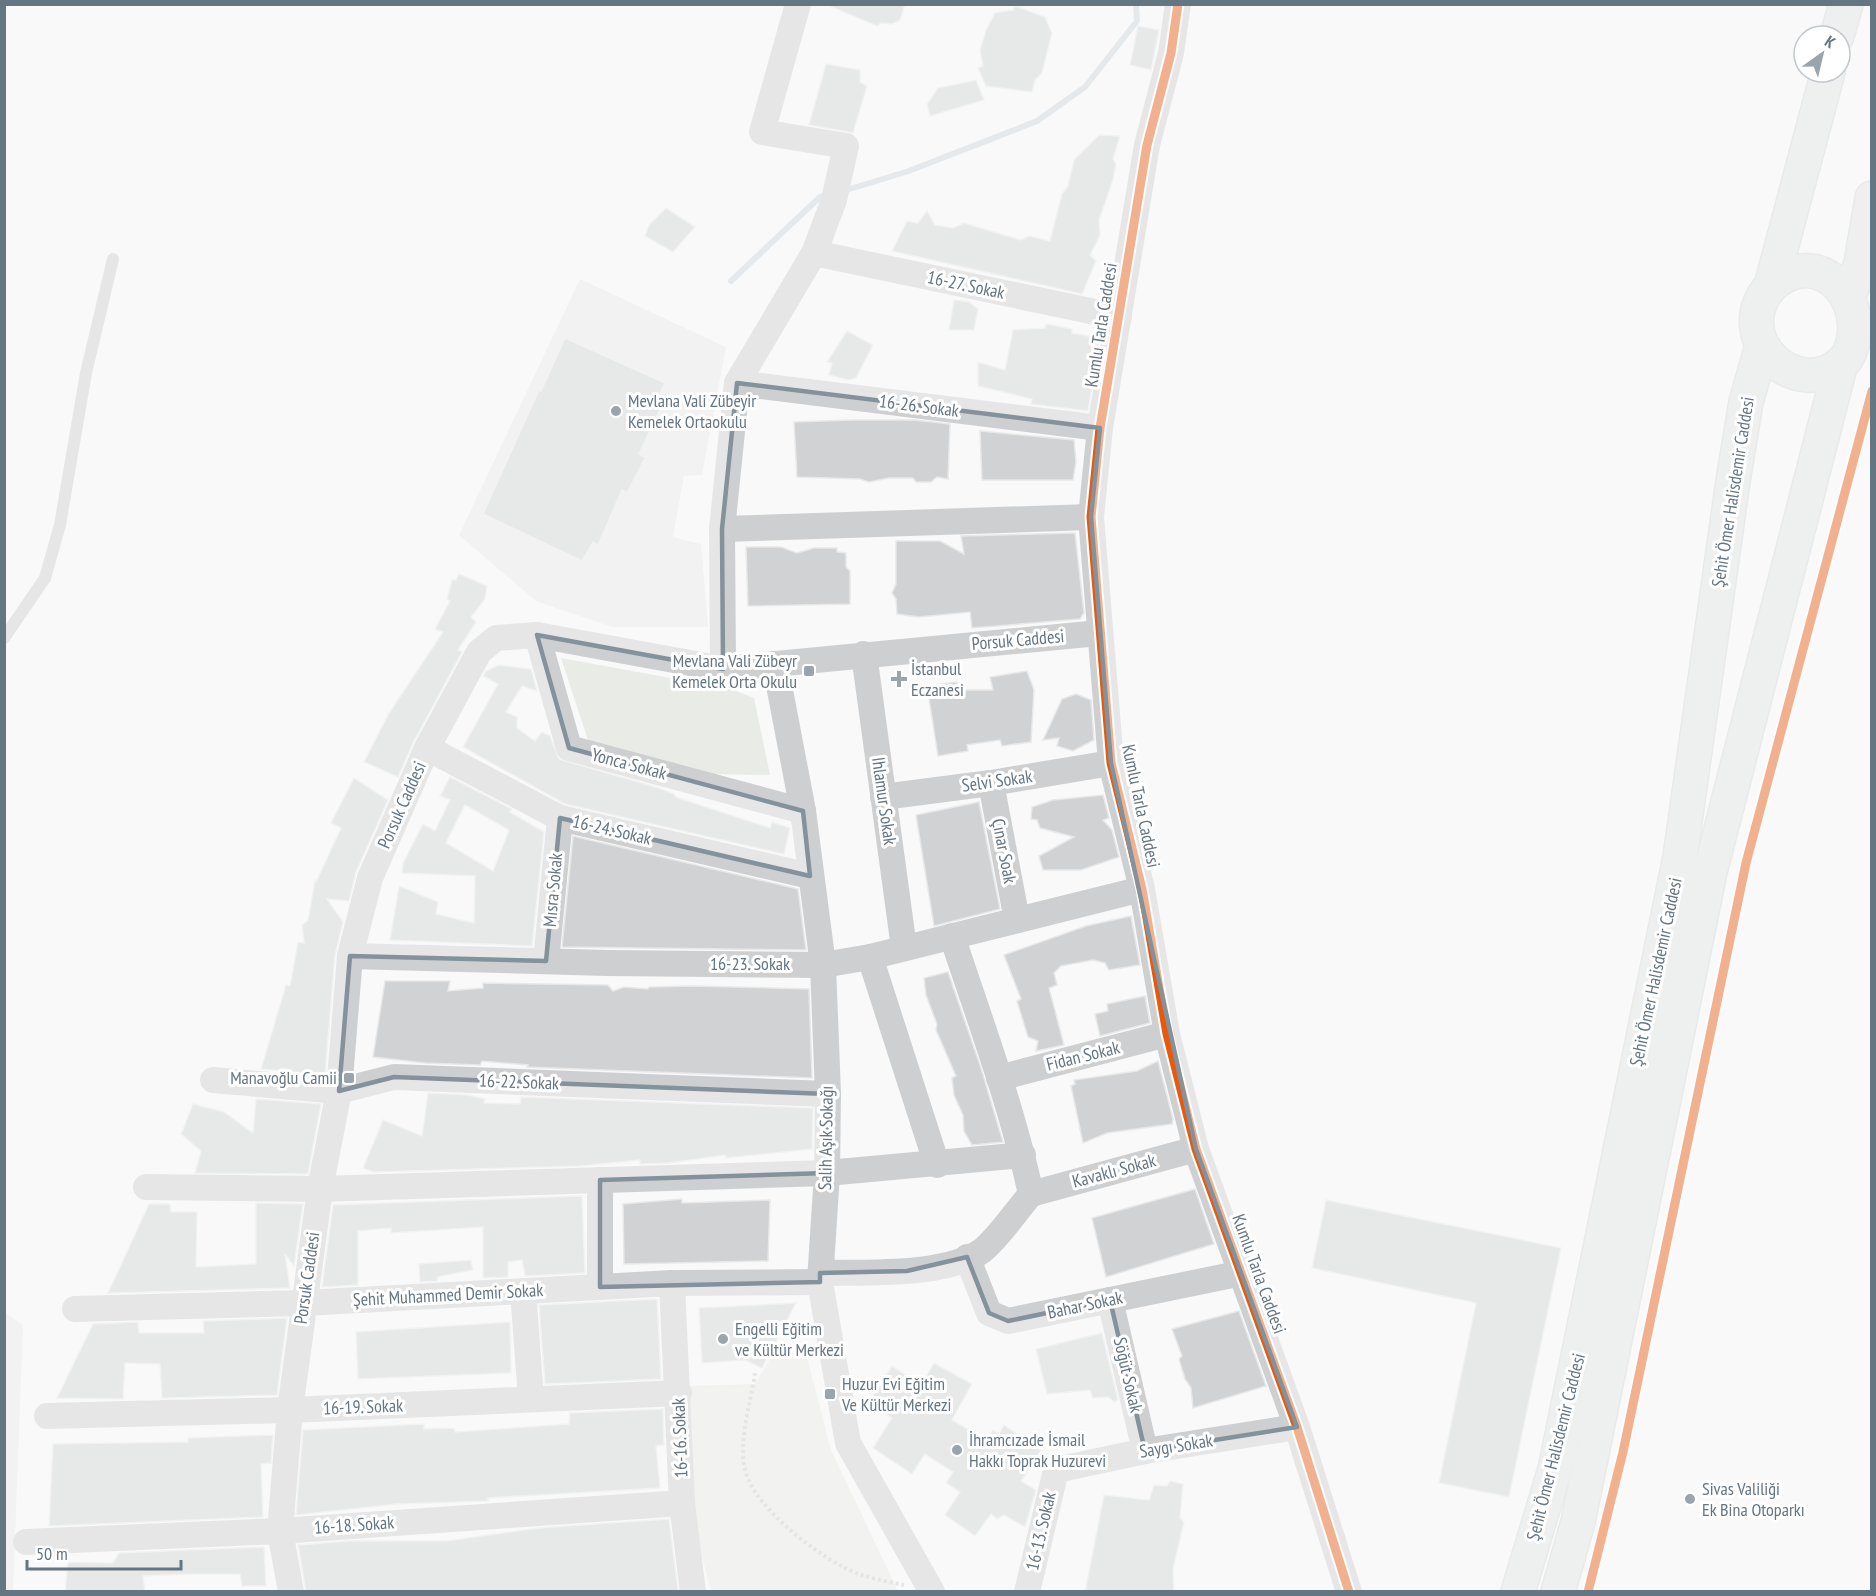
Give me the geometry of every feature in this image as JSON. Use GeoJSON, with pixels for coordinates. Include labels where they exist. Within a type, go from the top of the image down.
{"type":"FeatureCollection","features":[{"type":"Feature","properties":{"kind":"main road"},"geometry":{"type":"LineString","coordinates":[[1840,24],[1846,4]]}},
{"type":"Feature","properties":{"kind":"main road"},"geometry":{"type":"LineString","coordinates":[[1771,286],[1792,273],[1810,270],[1828,274],[1851,291],[1859,310],[1861,328],[1852,352],[1841,363],[1822,373],[1797,373],[1780,366],[1762,346],[1757,331],[1760,301],[1771,286],[1824,84]]}},
{"type":"Feature","properties":{"kind":"main road"},"geometry":{"type":"LineString","coordinates":[[1851,291],[1861,263],[1872,198]]}},
{"type":"Feature","properties":{"kind":"main road","name":"Şehit Ömer Halisdemir Caddesi"},"geometry":{"type":"LineString","coordinates":[[1518,1592],[1555,1469],[1680,857],[1733,481],[1746,402],[1762,346]]}},
{"type":"Feature","properties":{"kind":"main road","name":"Şehit Ömer Halisdemir Caddesi"},"geometry":{"type":"LineString","coordinates":[[1558,1592],[1578,1522],[1710,872],[1841,363]]}},
{"type":"Feature","properties":{"kind":"street"},"geometry":{"type":"LineString","coordinates":[[723,669],[722,529],[737,383],[813,253],[834,200],[846,146],[762,132],[798,4]]}},
{"type":"Feature","properties":{"kind":"street","name":"Kumlu Tarla Caddesi"},"geometry":{"type":"LineString","coordinates":[[1178,4],[1171,52],[1147,145],[1100,428],[1091,518],[1111,763],[1142,888],[1167,1034],[1196,1149],[1297,1427],[1349,1592]]}},
{"type":"Feature","properties":{"kind":"street","name":"16-27. Sokak"},"geometry":{"type":"LineString","coordinates":[[813,253],[1119,317]]}},
{"type":"Feature","properties":{"kind":"street","name":"16-26. Sokak"},"geometry":{"type":"LineString","coordinates":[[737,383],[1100,428]]}},
{"type":"Feature","properties":{"kind":"street"},"geometry":{"type":"LineString","coordinates":[[722,529],[1091,518]]}},
{"type":"Feature","properties":{"kind":"street","name":"Porsuk Caddesi"},"geometry":{"type":"LineString","coordinates":[[291,1592],[280,1530],[290,1410],[320,1189],[339,1091],[350,956],[370,878],[427,748],[479,652],[496,638],[537,635],[723,669],[1099,633]]}},
{"type":"Feature","properties":{"kind":"street","name":"Yonca Sokak"},"geometry":{"type":"LineString","coordinates":[[537,635],[569,748],[802,811]]}},
{"type":"Feature","properties":{"kind":"street","name":"Ihlamur Sokak"},"geometry":{"type":"LineString","coordinates":[[864,654],[904,948]]}},
{"type":"Feature","properties":{"kind":"street","name":"Salih Aşık Sokağı"},"geometry":{"type":"LineString","coordinates":[[775,664],[802,811],[823,965],[828,1094],[827,1173],[820,1278],[848,1443],[921,1589]]}},
{"type":"Feature","properties":{"kind":"street","name":"16-24. Sokak"},"geometry":{"type":"LineString","coordinates":[[427,748],[560,818],[810,876]]}},
{"type":"Feature","properties":{"kind":"street","name":"Selvi Sokak"},"geometry":{"type":"LineString","coordinates":[[883,796],[991,783],[1111,763]]}},
{"type":"Feature","properties":{"kind":"street","name":"Çınar Soak"},"geometry":{"type":"LineString","coordinates":[[991,783],[1017,920]]}},
{"type":"Feature","properties":{"kind":"street","name":"Mısra Sokak"},"geometry":{"type":"LineString","coordinates":[[546,961],[560,818]]}},
{"type":"Feature","properties":{"kind":"street","name":"16-23. Sokak"},"geometry":{"type":"LineString","coordinates":[[350,956],[823,965],[870,957],[1142,888]]}},
{"type":"Feature","properties":{"kind":"street"},"geometry":{"type":"LineString","coordinates":[[952,936],[1023,1155],[1031,1194]]}},
{"type":"Feature","properties":{"kind":"street"},"geometry":{"type":"LineString","coordinates":[[870,957],[937,1165]]}},
{"type":"Feature","properties":{"kind":"street","name":"Fidan Sokak"},"geometry":{"type":"LineString","coordinates":[[999,1078],[1167,1034]]}},
{"type":"Feature","properties":{"kind":"street","name":"16-22. Sokak"},"geometry":{"type":"LineString","coordinates":[[213,1080],[339,1091],[394,1077],[828,1094]]}},
{"type":"Feature","properties":{"kind":"street","name":"Kavaklı Sokak"},"geometry":{"type":"LineString","coordinates":[[1031,1194],[1196,1149]]}},
{"type":"Feature","properties":{"kind":"street"},"geometry":{"type":"LineString","coordinates":[[146,1187],[320,1189],[827,1173],[937,1165],[1023,1155]]}},
{"type":"Feature","properties":{"kind":"street"},"geometry":{"type":"LineString","coordinates":[[600,1180],[600,1287]]}},
{"type":"Feature","properties":{"kind":"street","name":"Şehit Muhammed Demir Sokak"},"geometry":{"type":"LineString","coordinates":[[75,1309],[304,1303],[672,1283],[820,1278],[908,1271],[951,1264],[983,1250],[1031,1194]]}},
{"type":"Feature","properties":{"kind":"street","name":"Bahar Sokak"},"geometry":{"type":"LineString","coordinates":[[967,1257],[989,1313],[1008,1321],[1242,1273]]}},
{"type":"Feature","properties":{"kind":"street","name":"16-16. Sokak"},"geometry":{"type":"LineString","coordinates":[[672,1283],[679,1393],[682,1503],[693,1592]]}},
{"type":"Feature","properties":{"kind":"street"},"geometry":{"type":"LineString","coordinates":[[524,1291],[531,1400]]}},
{"type":"Feature","properties":{"kind":"street","name":"Söğüt Sokak"},"geometry":{"type":"LineString","coordinates":[[1110,1300],[1145,1451]]}},
{"type":"Feature","properties":{"kind":"street","name":"16-19. Sokak"},"geometry":{"type":"LineString","coordinates":[[47,1416],[290,1410],[679,1393]]}},
{"type":"Feature","properties":{"kind":"street","name":"Saygı Sokak"},"geometry":{"type":"LineString","coordinates":[[1056,1470],[1145,1451],[1297,1427]]}},
{"type":"Feature","properties":{"kind":"street","name":"16-13. Sokak"},"geometry":{"type":"LineString","coordinates":[[1027,1592],[1056,1470]]}},
{"type":"Feature","properties":{"kind":"street","name":"16-18. Sokak"},"geometry":{"type":"LineString","coordinates":[[26,1542],[280,1530],[682,1503]]}},
{"type":"Feature","properties":{"kind":"lane"},"geometry":{"type":"LineString","coordinates":[[4,638],[45,578],[54,546],[86,373],[113,259]]}},
{"type":"Feature","properties":{"kind":"path"},"geometry":{"type":"LineString","coordinates":[[755,1373],[744,1446],[746,1473],[769,1510],[823,1557],[859,1575],[921,1589]]}},
{"type":"Feature","properties":{"kind":"highlighted area"},"geometry":{"type":"Polygon","coordinates":[[[737,383],[1100,428],[1091,517],[1111,763],[1196,1149],[1297,1427],[1145,1451],[1110,1300],[1008,1321],[989,1313],[967,1257],[907,1271],[820,1273],[820,1282],[600,1287],[600,1180],[827,1173],[828,1094],[394,1077],[339,1091],[350,956],[546,961],[560,818],[810,876],[803,811],[569,748],[537,635],[723,669],[722,529],[737,383]]]}},
{"type":"Feature","properties":{"kind":"shaded area","name":"Mevlana Vali Zübeyir Kemelek Ortaokulu"},"geometry":{"type":"Polygon","coordinates":[[[580,279],[726,347],[702,475],[684,476],[673,537],[701,544],[708,627],[612,627],[536,601],[459,535],[580,279]]]}},
{"type":"Feature","properties":{"kind":"shaded area"},"geometry":{"type":"Polygon","coordinates":[[[561,658],[731,689],[754,698],[770,775],[710,774],[589,743],[561,658]]]}},
{"type":"Feature","properties":{"kind":"shaded area"},"geometry":{"type":"Polygon","coordinates":[[[4,1312],[23,1325],[13,1592],[4,1591],[4,1312]]]}},
{"type":"Feature","properties":{"kind":"shaded area"},"geometry":{"type":"Polygon","coordinates":[[[804,1345],[831,1450],[898,1591],[711,1591],[693,1523],[684,1386],[755,1384],[777,1347],[804,1345]]]}},
{"type":"Feature","properties":{"kind":"building"},"geometry":{"type":"Polygon","coordinates":[[[825,4],[905,4],[900,20],[892,24],[881,23],[877,26],[825,4]]]}},
{"type":"Feature","properties":{"kind":"building"},"geometry":{"type":"Polygon","coordinates":[[[1015,6],[1045,17],[1052,33],[1042,73],[1035,80],[1032,92],[986,86],[978,68],[983,66],[980,50],[986,30],[995,13],[1013,10],[1015,6]]]}},
{"type":"Feature","properties":{"kind":"building"},"geometry":{"type":"Polygon","coordinates":[[[1138,26],[1159,30],[1151,70],[1130,65],[1138,26]]]}},
{"type":"Feature","properties":{"kind":"building"},"geometry":{"type":"Polygon","coordinates":[[[826,64],[860,70],[860,82],[867,86],[853,133],[809,125],[826,64]]]}},
{"type":"Feature","properties":{"kind":"building"},"geometry":{"type":"Polygon","coordinates":[[[976,80],[984,100],[930,116],[927,104],[938,88],[976,80]]]}},
{"type":"Feature","properties":{"kind":"building"},"geometry":{"type":"Polygon","coordinates":[[[1099,135],[1120,136],[1113,159],[1116,164],[1113,180],[1099,220],[1100,235],[1090,255],[1096,261],[1082,294],[892,251],[907,221],[918,223],[927,211],[935,225],[953,228],[964,223],[1021,240],[1029,236],[1050,241],[1062,194],[1068,186],[1074,160],[1099,135]]]}},
{"type":"Feature","properties":{"kind":"building"},"geometry":{"type":"Polygon","coordinates":[[[666,208],[695,227],[673,252],[645,236],[649,225],[666,208]]]}},
{"type":"Feature","properties":{"kind":"building"},"geometry":{"type":"Polygon","coordinates":[[[954,300],[969,302],[978,309],[974,330],[949,330],[954,300]]]}},
{"type":"Feature","properties":{"kind":"building"},"geometry":{"type":"Polygon","coordinates":[[[1046,324],[1072,329],[1072,333],[1100,338],[1088,411],[1031,404],[1032,399],[978,386],[978,362],[1005,370],[1013,330],[1045,328],[1046,324]]]}},
{"type":"Feature","properties":{"kind":"building"},"geometry":{"type":"Polygon","coordinates":[[[847,331],[873,345],[856,378],[848,380],[829,375],[832,363],[827,362],[847,331]]]}},
{"type":"Feature","properties":{"kind":"building"},"geometry":{"type":"Polygon","coordinates":[[[565,338],[665,383],[657,400],[663,403],[639,454],[645,458],[627,493],[622,490],[598,545],[593,542],[582,561],[483,514],[565,338]]]}},
{"type":"Feature","properties":{"kind":"building"},"geometry":{"type":"Polygon","coordinates":[[[914,420],[950,424],[948,479],[937,477],[931,482],[916,482],[913,478],[889,478],[869,482],[860,479],[797,477],[794,422],[914,420]]]}},
{"type":"Feature","properties":{"kind":"building"},"geometry":{"type":"Polygon","coordinates":[[[980,431],[1074,440],[1076,462],[1073,480],[982,480],[980,431]]]}},
{"type":"Feature","properties":{"kind":"building"},"geometry":{"type":"Polygon","coordinates":[[[1075,533],[1084,613],[1080,619],[972,628],[970,612],[919,617],[897,614],[896,599],[892,593],[896,584],[896,541],[940,541],[964,554],[961,536],[1075,533]]]}},
{"type":"Feature","properties":{"kind":"building"},"geometry":{"type":"Polygon","coordinates":[[[746,547],[781,547],[797,553],[814,548],[837,548],[837,552],[846,553],[846,567],[850,571],[850,604],[748,606],[746,547]]]}},
{"type":"Feature","properties":{"kind":"building"},"geometry":{"type":"Polygon","coordinates":[[[459,574],[487,586],[485,599],[471,617],[476,622],[458,650],[462,652],[414,741],[398,777],[364,762],[388,715],[443,632],[435,629],[450,601],[447,599],[452,580],[456,580],[459,574]]]}},
{"type":"Feature","properties":{"kind":"building"},"geometry":{"type":"Polygon","coordinates":[[[499,665],[531,669],[537,691],[522,686],[506,712],[517,717],[517,728],[535,741],[542,732],[550,736],[559,759],[659,788],[676,797],[770,828],[772,822],[790,828],[784,854],[565,804],[463,747],[498,684],[483,676],[486,671],[499,665]]]}},
{"type":"Feature","properties":{"kind":"building"},"geometry":{"type":"Polygon","coordinates":[[[1027,671],[1034,690],[1031,742],[1002,746],[1000,740],[967,745],[968,751],[938,756],[927,686],[957,682],[958,690],[993,690],[990,677],[1027,671]]]}},
{"type":"Feature","properties":{"kind":"building"},"geometry":{"type":"Polygon","coordinates":[[[1076,694],[1091,700],[1094,740],[1073,751],[1057,746],[1059,738],[1043,740],[1062,699],[1076,694]]]}},
{"type":"Feature","properties":{"kind":"building"},"geometry":{"type":"Polygon","coordinates":[[[450,777],[512,809],[510,812],[544,832],[532,946],[390,940],[399,886],[438,902],[436,914],[474,923],[475,876],[402,873],[403,863],[423,824],[435,831],[450,800],[440,796],[450,777]],[[465,805],[446,843],[493,871],[509,830],[465,805]]]}},
{"type":"Feature","properties":{"kind":"building"},"geometry":{"type":"Polygon","coordinates":[[[354,778],[388,800],[356,872],[349,901],[327,899],[343,922],[335,955],[325,1075],[261,1069],[286,985],[290,986],[298,942],[304,943],[302,925],[308,920],[315,880],[316,882],[341,828],[331,823],[354,778]]]}},
{"type":"Feature","properties":{"kind":"building"},"geometry":{"type":"Polygon","coordinates":[[[1103,795],[1109,818],[1103,820],[1112,830],[1119,857],[1081,870],[1043,870],[1039,856],[1074,837],[1040,828],[1037,820],[1031,819],[1032,807],[1053,800],[1103,795]]]}},
{"type":"Feature","properties":{"kind":"building"},"geometry":{"type":"Polygon","coordinates":[[[979,802],[1000,909],[934,926],[916,815],[979,802]]]}},
{"type":"Feature","properties":{"kind":"building"},"geometry":{"type":"Polygon","coordinates":[[[573,836],[798,889],[806,950],[562,947],[573,836]]]}},
{"type":"Feature","properties":{"kind":"building"},"geometry":{"type":"Polygon","coordinates":[[[1131,916],[1140,965],[1109,970],[1105,963],[1093,960],[1061,966],[1054,973],[1057,985],[1049,988],[1064,1045],[1036,1051],[1038,1041],[1028,1037],[1017,1001],[1021,999],[1004,955],[1086,926],[1131,916]]]}},
{"type":"Feature","properties":{"kind":"building"},"geometry":{"type":"Polygon","coordinates":[[[948,972],[981,1068],[1003,1142],[972,1145],[964,1131],[963,1115],[954,1095],[952,1078],[956,1076],[936,1030],[937,1024],[926,995],[924,978],[948,972]]]}},
{"type":"Feature","properties":{"kind":"building"},"geometry":{"type":"Polygon","coordinates":[[[385,981],[450,981],[448,991],[483,988],[483,983],[608,985],[613,991],[624,987],[648,989],[649,987],[693,986],[809,989],[812,1078],[527,1067],[528,1065],[482,1061],[480,1065],[425,1063],[373,1057],[385,981]]]}},
{"type":"Feature","properties":{"kind":"building"},"geometry":{"type":"Polygon","coordinates":[[[1145,996],[1150,1023],[1100,1036],[1095,1014],[1108,1011],[1107,1004],[1145,996]]]}},
{"type":"Feature","properties":{"kind":"building"},"geometry":{"type":"Polygon","coordinates":[[[1158,1061],[1173,1119],[1172,1124],[1107,1133],[1083,1143],[1071,1086],[1075,1084],[1074,1080],[1137,1071],[1158,1061]]]}},
{"type":"Feature","properties":{"kind":"building"},"geometry":{"type":"Polygon","coordinates":[[[428,1093],[468,1095],[485,1099],[484,1103],[520,1104],[521,1097],[813,1108],[812,1149],[726,1158],[725,1155],[669,1163],[640,1164],[640,1160],[580,1166],[373,1172],[363,1168],[383,1120],[422,1136],[428,1093]]]}},
{"type":"Feature","properties":{"kind":"building"},"geometry":{"type":"Polygon","coordinates":[[[256,1099],[321,1104],[308,1174],[195,1173],[201,1151],[181,1134],[193,1104],[224,1112],[253,1133],[256,1099]]]}},
{"type":"Feature","properties":{"kind":"building"},"geometry":{"type":"Polygon","coordinates":[[[1195,1189],[1214,1244],[1106,1277],[1092,1218],[1195,1189]]]}},
{"type":"Feature","properties":{"kind":"building"},"geometry":{"type":"Polygon","coordinates":[[[582,1196],[585,1273],[525,1276],[522,1260],[508,1262],[508,1277],[483,1278],[483,1227],[391,1233],[391,1228],[358,1231],[358,1285],[322,1287],[333,1205],[582,1196]]]}},
{"type":"Feature","properties":{"kind":"building"},"geometry":{"type":"Polygon","coordinates":[[[682,1199],[682,1203],[770,1200],[768,1261],[624,1264],[623,1204],[682,1199]]]}},
{"type":"Feature","properties":{"kind":"building"},"geometry":{"type":"Polygon","coordinates":[[[1326,1200],[1561,1248],[1509,1497],[1439,1483],[1476,1303],[1312,1268],[1326,1200]]]}},
{"type":"Feature","properties":{"kind":"building"},"geometry":{"type":"Polygon","coordinates":[[[256,1203],[303,1204],[294,1266],[285,1254],[290,1288],[108,1293],[149,1204],[170,1204],[171,1212],[197,1212],[196,1267],[256,1264],[256,1203]]]}},
{"type":"Feature","properties":{"kind":"building"},"geometry":{"type":"Polygon","coordinates":[[[471,1260],[473,1270],[438,1277],[437,1281],[420,1282],[419,1264],[471,1260]]]}},
{"type":"Feature","properties":{"kind":"building"},"geometry":{"type":"Polygon","coordinates":[[[657,1299],[661,1379],[545,1384],[539,1305],[657,1299]]]}},
{"type":"Feature","properties":{"kind":"building","name":"Engelli Eğitim ve Kültür Merkezi"},"geometry":{"type":"Polygon","coordinates":[[[796,1303],[762,1368],[745,1360],[702,1363],[699,1308],[796,1303]]]}},
{"type":"Feature","properties":{"kind":"building"},"geometry":{"type":"Polygon","coordinates":[[[1239,1311],[1266,1386],[1193,1408],[1191,1388],[1185,1379],[1179,1359],[1182,1356],[1172,1329],[1239,1311]]]}},
{"type":"Feature","properties":{"kind":"building"},"geometry":{"type":"Polygon","coordinates":[[[287,1318],[277,1395],[162,1398],[160,1364],[125,1363],[123,1399],[57,1398],[93,1324],[138,1322],[139,1333],[204,1333],[203,1321],[287,1318]]]}},
{"type":"Feature","properties":{"kind":"building"},"geometry":{"type":"Polygon","coordinates":[[[510,1322],[511,1373],[358,1379],[356,1332],[510,1322]]]}},
{"type":"Feature","properties":{"kind":"building"},"geometry":{"type":"Polygon","coordinates":[[[1102,1333],[1118,1400],[1114,1402],[1108,1397],[1093,1398],[1090,1390],[1047,1394],[1036,1349],[1102,1333]]]}},
{"type":"Feature","properties":{"kind":"building","name":"İhramcızade İsmail Hakkı Toprak Huzurevi"},"geometry":{"type":"Polygon","coordinates":[[[934,1363],[972,1384],[952,1420],[987,1441],[993,1430],[999,1434],[1004,1425],[1041,1451],[1021,1481],[1036,1490],[1025,1527],[1004,1515],[997,1519],[991,1514],[975,1536],[945,1515],[960,1492],[946,1483],[953,1472],[925,1454],[912,1474],[873,1448],[892,1418],[868,1403],[892,1366],[921,1385],[934,1363]]]}},
{"type":"Feature","properties":{"kind":"building"},"geometry":{"type":"Polygon","coordinates":[[[663,1409],[664,1445],[656,1446],[660,1488],[488,1498],[488,1501],[397,1504],[296,1515],[303,1430],[424,1424],[424,1429],[454,1428],[455,1432],[569,1424],[570,1413],[663,1409]]]}},
{"type":"Feature","properties":{"kind":"building"},"geometry":{"type":"Polygon","coordinates":[[[273,1435],[271,1463],[261,1464],[263,1517],[49,1526],[53,1444],[188,1442],[188,1438],[273,1435]]]}},
{"type":"Feature","properties":{"kind":"building"},"geometry":{"type":"Polygon","coordinates":[[[1170,1481],[1183,1484],[1180,1518],[1184,1522],[1173,1569],[1174,1592],[1085,1592],[1104,1495],[1149,1500],[1154,1485],[1167,1486],[1170,1481]]]}},
{"type":"Feature","properties":{"kind":"building"},"geometry":{"type":"Polygon","coordinates":[[[669,1519],[678,1590],[668,1592],[306,1592],[298,1545],[349,1541],[446,1541],[538,1528],[669,1519]]]}},
{"type":"Feature","properties":{"kind":"building"},"geometry":{"type":"Polygon","coordinates":[[[264,1547],[266,1586],[242,1586],[240,1574],[190,1574],[143,1576],[145,1592],[65,1592],[68,1562],[113,1563],[119,1553],[264,1547]]]}},
{"type":"Feature","properties":{"kind":"waterway"},"geometry":{"type":"LineString","coordinates":[[843,191],[909,171],[1037,121],[1085,87],[1137,21],[1136,4]]}},
{"type":"Feature","properties":{"kind":"waterway"},"geometry":{"type":"LineString","coordinates":[[731,281],[820,197],[828,195]]}},
{"type":"Feature","properties":{"kind":"cycle path"},"geometry":{"type":"LineString","coordinates":[[1178,4],[1171,53],[1147,145],[1100,428],[1091,517],[1111,763],[1142,889],[1167,1034],[1196,1149],[1297,1427],[1349,1592]]}},
{"type":"Feature","properties":{"kind":"cycle path"},"geometry":{"type":"LineString","coordinates":[[1588,1592],[1623,1452],[1746,863],[1872,391]]}},
{"type":"Feature","properties":{"kind":"place","name":"Mevlana Vali Zübeyir Kemelek Ortaokulu"},"geometry":{"type":"Point","coordinates":[616,411]}},
{"type":"Feature","properties":{"kind":"place","name":"Mevlana Vali Zübeyr Kemelek Orta Okulu"},"geometry":{"type":"Point","coordinates":[809,671]}},
{"type":"Feature","properties":{"kind":"place","name":"İstanbul Eczanesi"},"geometry":{"type":"Point","coordinates":[899,679]}},
{"type":"Feature","properties":{"kind":"place","name":"Manavoğlu Camii"},"geometry":{"type":"Point","coordinates":[349,1078]}},
{"type":"Feature","properties":{"kind":"place","name":"Engelli Eğitim ve Kültür Merkezi"},"geometry":{"type":"Point","coordinates":[723,1339]}},
{"type":"Feature","properties":{"kind":"place","name":"Huzur Evi Eğitim Ve Kültür Merkezi"},"geometry":{"type":"Point","coordinates":[830,1394]}},
{"type":"Feature","properties":{"kind":"place","name":"İhramcızade İsmail Hakkı Toprak Huzurevi"},"geometry":{"type":"Point","coordinates":[957,1450]}},
{"type":"Feature","properties":{"kind":"place","name":"Sivas Valiliği Ek Bina Otoparkı"},"geometry":{"type":"Point","coordinates":[1690,1499]}}]}
